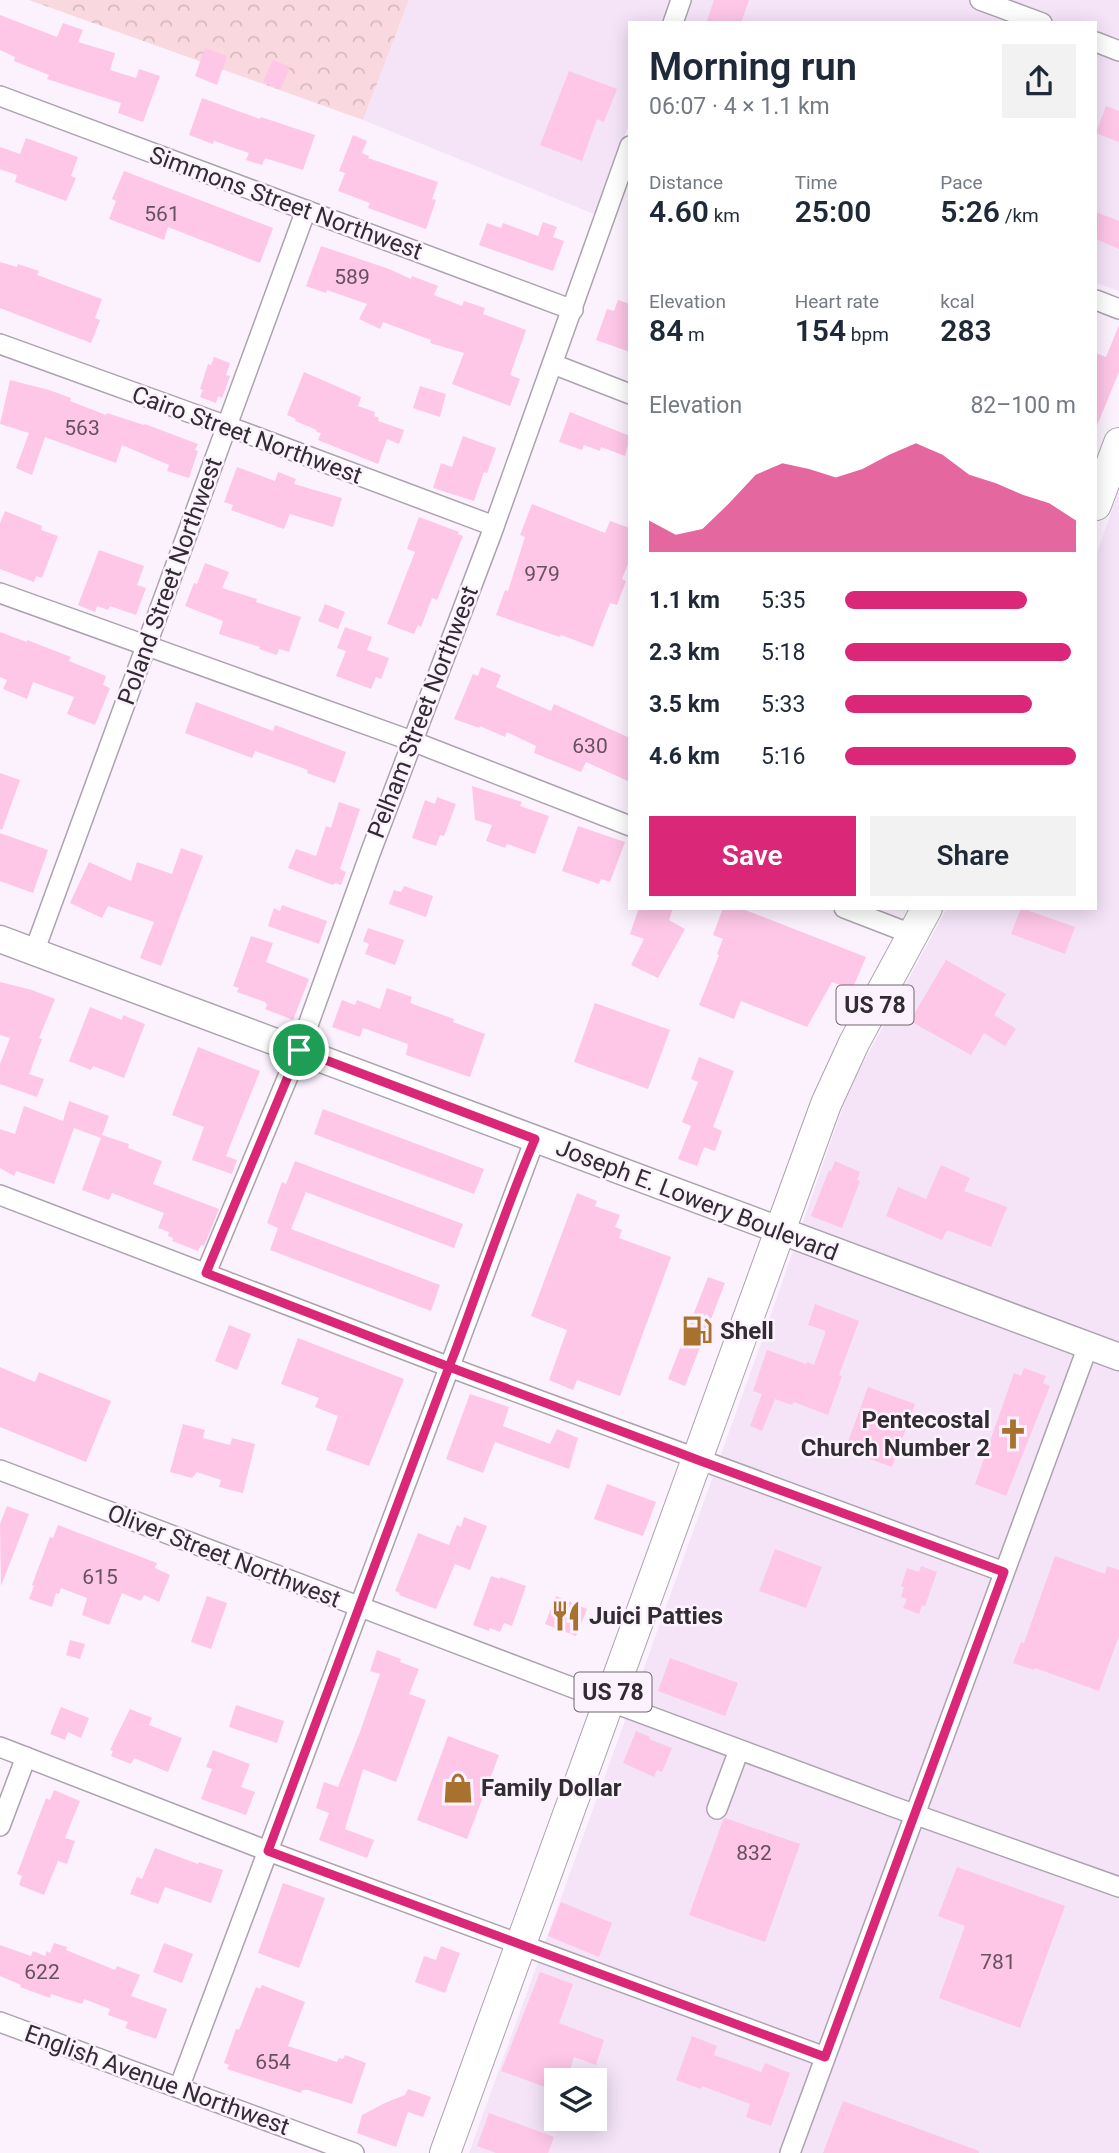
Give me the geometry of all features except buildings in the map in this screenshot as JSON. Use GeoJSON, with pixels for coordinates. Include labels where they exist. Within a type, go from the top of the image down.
{"type":"FeatureCollection","features":[{"type":"Feature","properties":{"kind":"main road"},"geometry":{"type":"LineString","coordinates":[[1097,502],[1119,443]]}},
{"type":"Feature","properties":{"kind":"main road","name":"US 78"},"geometry":{"type":"LineString","coordinates":[[445,2153],[836,1081],[926,910]]}},
{"type":"Feature","properties":{"kind":"main road","name":"Joseph E. Lowery Boulevard"},"geometry":{"type":"LineString","coordinates":[[0,939],[1119,1357]]}},
{"type":"Feature","properties":{"kind":"street"},"geometry":{"type":"LineString","coordinates":[[674,21],[681,0]]}},
{"type":"Feature","properties":{"kind":"street"},"geometry":{"type":"LineString","coordinates":[[980,0],[1037,21]]}},
{"type":"Feature","properties":{"kind":"street"},"geometry":{"type":"LineString","coordinates":[[1097,42],[1119,51]]}},
{"type":"Feature","properties":{"kind":"street","name":"Simmons Street Northwest"},"geometry":{"type":"LineString","coordinates":[[0,96],[573,310]]}},
{"type":"Feature","properties":{"kind":"street","name":"Pelham Street Northwest"},"geometry":{"type":"LineString","coordinates":[[206,1273],[299,1050],[494,526],[628,152]]}},
{"type":"Feature","properties":{"kind":"street","name":"Poland Street Northwest"},"geometry":{"type":"LineString","coordinates":[[34,952],[306,210]]}},
{"type":"Feature","properties":{"kind":"street"},"geometry":{"type":"LineString","coordinates":[[1097,300],[1119,309]]}},
{"type":"Feature","properties":{"kind":"street","name":"Cairo Street Northwest"},"geometry":{"type":"LineString","coordinates":[[0,344],[494,526]]}},
{"type":"Feature","properties":{"kind":"street"},"geometry":{"type":"LineString","coordinates":[[553,364],[628,393]]}},
{"type":"Feature","properties":{"kind":"street"},"geometry":{"type":"LineString","coordinates":[[0,593],[412,741],[628,825]]}},
{"type":"Feature","properties":{"kind":"street"},"geometry":{"type":"LineString","coordinates":[[849,910],[914,935]]}},
{"type":"Feature","properties":{"kind":"street"},"geometry":{"type":"LineString","coordinates":[[179,2088],[535,1139]]}},
{"type":"Feature","properties":{"kind":"street"},"geometry":{"type":"LineString","coordinates":[[0,1195],[698,1460],[1004,1572]]}},
{"type":"Feature","properties":{"kind":"street"},"geometry":{"type":"LineString","coordinates":[[790,2153],[1088,1346]]}},
{"type":"Feature","properties":{"kind":"street","name":"Oliver Street Northwest"},"geometry":{"type":"LineString","coordinates":[[0,1470],[610,1702],[1119,1887]]}},
{"type":"Feature","properties":{"kind":"street"},"geometry":{"type":"LineString","coordinates":[[0,1747],[268,1851],[825,2057]]}},
{"type":"Feature","properties":{"kind":"street"},"geometry":{"type":"LineString","coordinates":[[717,1809],[739,1749]]}},
{"type":"Feature","properties":{"kind":"street"},"geometry":{"type":"LineString","coordinates":[[0,1826],[26,1757]]}},
{"type":"Feature","properties":{"kind":"street","name":"English Avenue Northwest"},"geometry":{"type":"LineString","coordinates":[[0,2021],[354,2153]]}},
{"type":"Feature","properties":{"kind":"shaded area"},"geometry":{"type":"Polygon","coordinates":[[[409,0],[1119,0],[1119,291],[1097,283],[1097,21],[628,21],[628,127],[596,215],[363,120],[409,0]]]}},
{"type":"Feature","properties":{"kind":"shaded area"},"geometry":{"type":"Polygon","coordinates":[[[1119,491],[1119,2153],[469,2153],[760,1346],[849,1089],[946,910],[1097,910],[1097,552],[1119,491]]]}},
{"type":"Feature","properties":{"kind":"green space"},"geometry":{"type":"Polygon","coordinates":[[[29,0],[409,0],[363,120],[29,0]]]}},
{"type":"Feature","properties":{"kind":"place","name":"Shell"},"geometry":{"type":"Point","coordinates":[697,1331]}},
{"type":"Feature","properties":{"kind":"place","name":"Pentecostal Church Number 2"},"geometry":{"type":"Point","coordinates":[1013,1434]}},
{"type":"Feature","properties":{"kind":"place","name":"Juici Patties"},"geometry":{"type":"Point","coordinates":[566,1616]}},
{"type":"Feature","properties":{"kind":"place","name":"Family Dollar"},"geometry":{"type":"Point","coordinates":[458,1788]}},
{"type":"Feature","properties":{"kind":"route"},"geometry":{"type":"LineString","coordinates":[[299,1050],[206,1273],[449,1366],[468,1374],[1004,1572],[825,2057],[268,1851],[449,1366],[535,1139],[299,1050]]}}]}
